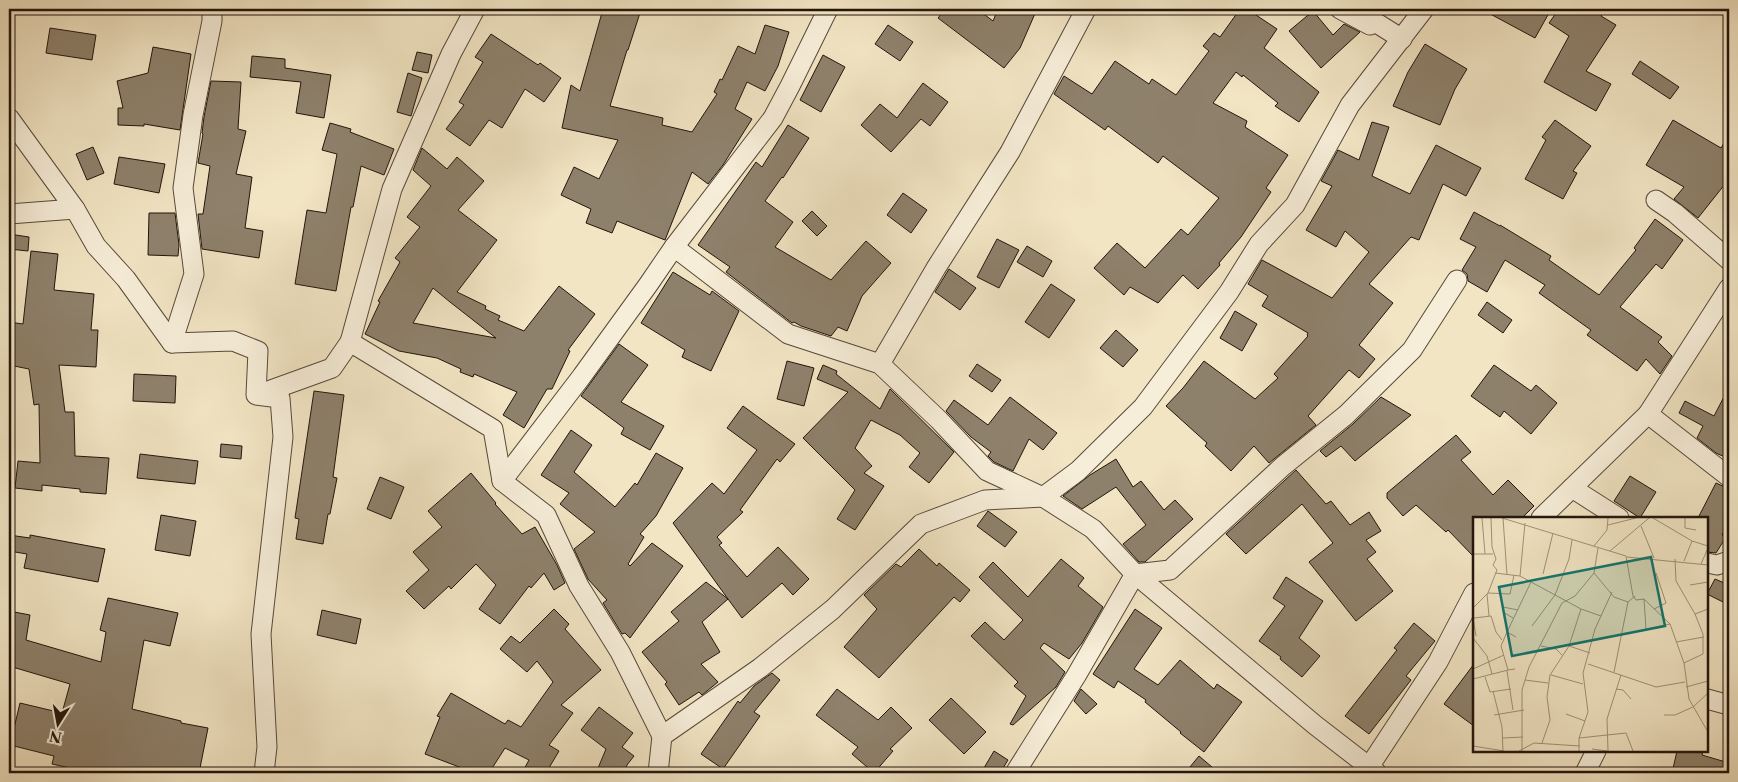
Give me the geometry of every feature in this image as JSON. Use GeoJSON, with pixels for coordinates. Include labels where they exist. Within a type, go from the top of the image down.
{"type":"FeatureCollection","features":[{"type":"Feature","properties":{"kind":"street"},"geometry":{"type":"LineString","coordinates":[[172,343],[194,274],[184,188],[193,115],[212,21],[212,9]]}},
{"type":"Feature","properties":{"kind":"street"},"geometry":{"type":"LineString","coordinates":[[256,395],[332,368],[350,342],[392,189],[451,54],[475,9]]}},
{"type":"Feature","properties":{"kind":"street"},"geometry":{"type":"LineString","coordinates":[[502,481],[582,376],[674,247],[773,118],[828,9]]}},
{"type":"Feature","properties":{"kind":"street"},"geometry":{"type":"LineString","coordinates":[[880,364],[936,268],[1010,152],[1086,9]]}},
{"type":"Feature","properties":{"kind":"street"},"geometry":{"type":"LineString","coordinates":[[1340,9],[1370,25],[1375,22],[1402,39]]}},
{"type":"Feature","properties":{"kind":"street"},"geometry":{"type":"LineString","coordinates":[[662,736],[760,668],[833,609],[920,524],[985,500],[1043,497],[1078,471],[1143,407],[1229,292],[1259,244],[1295,205],[1350,105],[1424,9]]}},
{"type":"Feature","properties":{"kind":"street"},"geometry":{"type":"LineString","coordinates":[[9,118],[75,210],[96,246],[126,279],[172,343]]}},
{"type":"Feature","properties":{"kind":"street"},"geometry":{"type":"LineString","coordinates":[[1656,200],[1675,213],[1729,260]]}},
{"type":"Feature","properties":{"kind":"street"},"geometry":{"type":"LineString","coordinates":[[9,214],[75,210]]}},
{"type":"Feature","properties":{"kind":"street"},"geometry":{"type":"LineString","coordinates":[[674,247],[788,334],[880,364],[940,420],[987,471],[1043,497],[1092,529],[1134,574],[1308,719],[1373,770],[1438,662],[1473,595]]}},
{"type":"Feature","properties":{"kind":"street"},"geometry":{"type":"LineString","coordinates":[[1134,574],[1170,570],[1283,466],[1346,415],[1412,350],[1457,280]]}},
{"type":"Feature","properties":{"kind":"street"},"geometry":{"type":"LineString","coordinates":[[1542,517],[1648,414],[1729,288]]}},
{"type":"Feature","properties":{"kind":"street"},"geometry":{"type":"LineString","coordinates":[[172,343],[233,340],[258,351],[256,395]]}},
{"type":"Feature","properties":{"kind":"street"},"geometry":{"type":"LineString","coordinates":[[350,342],[493,429],[502,481],[546,515],[579,586],[620,652],[662,736],[658,773]]}},
{"type":"Feature","properties":{"kind":"street"},"geometry":{"type":"LineString","coordinates":[[256,395],[280,398],[283,437],[261,634],[266,747],[264,773]]}},
{"type":"Feature","properties":{"kind":"street"},"geometry":{"type":"LineString","coordinates":[[1648,414],[1729,477]]}},
{"type":"Feature","properties":{"kind":"street"},"geometry":{"type":"LineString","coordinates":[[1572,488],[1617,517]]}},
{"type":"Feature","properties":{"kind":"street"},"geometry":{"type":"LineString","coordinates":[[1708,563],[1717,565],[1729,561]]}},
{"type":"Feature","properties":{"kind":"street"},"geometry":{"type":"LineString","coordinates":[[1015,773],[1076,676],[1134,574]]}},
{"type":"Feature","properties":{"kind":"street"},"geometry":{"type":"LineString","coordinates":[[1708,699],[1729,705]]}},
{"type":"Feature","properties":{"kind":"street"},"geometry":{"type":"LineString","coordinates":[[1585,773],[1596,752]]}},
{"type":"Feature","properties":{"kind":"building"},"geometry":{"type":"Polygon","coordinates":[[[603,9],[626,9],[640,13],[610,106],[663,118],[662,125],[692,132],[717,94],[714,92],[720,79],[722,80],[738,46],[755,54],[765,25],[789,32],[778,66],[765,91],[747,82],[735,109],[752,119],[723,165],[708,184],[692,172],[665,240],[617,221],[612,233],[586,223],[591,209],[561,195],[574,167],[599,179],[618,140],[562,128],[571,85],[580,91],[603,9]]]}},
{"type":"Feature","properties":{"kind":"building"},"geometry":{"type":"Polygon","coordinates":[[[945,9],[977,9],[993,21],[998,9],[1037,9],[1020,48],[1004,68],[938,18],[945,9]]]}},
{"type":"Feature","properties":{"kind":"building"},"geometry":{"type":"Polygon","coordinates":[[[1240,9],[1247,9],[1277,29],[1264,48],[1319,92],[1299,122],[1275,106],[1278,103],[1243,75],[1242,77],[1236,72],[1213,103],[1247,121],[1245,127],[1288,155],[1266,188],[1271,192],[1241,237],[1219,263],[1220,265],[1198,289],[1183,275],[1158,303],[1130,287],[1124,295],[1094,268],[1117,243],[1145,268],[1181,229],[1188,235],[1219,198],[1163,156],[1158,163],[1108,126],[1105,130],[1054,94],[1064,76],[1092,94],[1115,61],[1149,84],[1152,79],[1176,95],[1209,51],[1203,46],[1214,33],[1220,37],[1240,9]]]}},
{"type":"Feature","properties":{"kind":"building"},"geometry":{"type":"Polygon","coordinates":[[[1481,9],[1541,9],[1549,13],[1535,38],[1481,9]]]}},
{"type":"Feature","properties":{"kind":"building"},"geometry":{"type":"Polygon","coordinates":[[[1559,9],[1607,9],[1601,16],[1616,25],[1586,71],[1611,84],[1596,111],[1544,82],[1569,36],[1549,23],[1559,9]]]}},
{"type":"Feature","properties":{"kind":"building"},"geometry":{"type":"Polygon","coordinates":[[[1313,11],[1333,35],[1344,24],[1360,32],[1321,68],[1289,31],[1313,11]]]}},
{"type":"Feature","properties":{"kind":"building"},"geometry":{"type":"Polygon","coordinates":[[[888,25],[913,42],[900,61],[875,44],[888,25]]]}},
{"type":"Feature","properties":{"kind":"building"},"geometry":{"type":"Polygon","coordinates":[[[50,28],[96,35],[92,60],[46,53],[50,28]]]}},
{"type":"Feature","properties":{"kind":"building"},"geometry":{"type":"Polygon","coordinates":[[[491,34],[538,65],[540,63],[561,78],[544,102],[525,89],[502,128],[489,120],[470,146],[446,129],[464,105],[459,102],[483,62],[475,57],[491,34]]]}},
{"type":"Feature","properties":{"kind":"building"},"geometry":{"type":"Polygon","coordinates":[[[1425,44],[1467,69],[1455,89],[1440,125],[1393,106],[1408,72],[1425,44]]]}},
{"type":"Feature","properties":{"kind":"building"},"geometry":{"type":"Polygon","coordinates":[[[153,47],[191,54],[180,130],[144,124],[144,126],[118,125],[118,108],[123,108],[117,81],[148,73],[153,47]]]}},
{"type":"Feature","properties":{"kind":"building"},"geometry":{"type":"Polygon","coordinates":[[[417,52],[432,55],[428,73],[412,70],[417,52]]]}},
{"type":"Feature","properties":{"kind":"building"},"geometry":{"type":"Polygon","coordinates":[[[823,55],[845,67],[821,112],[800,100],[823,55]]]}},
{"type":"Feature","properties":{"kind":"building"},"geometry":{"type":"Polygon","coordinates":[[[252,56],[285,59],[285,68],[331,75],[324,118],[296,113],[301,82],[250,77],[252,56]]]}},
{"type":"Feature","properties":{"kind":"building"},"geometry":{"type":"Polygon","coordinates":[[[1640,61],[1679,87],[1670,99],[1632,74],[1640,61]]]}},
{"type":"Feature","properties":{"kind":"building"},"geometry":{"type":"Polygon","coordinates":[[[408,73],[422,78],[411,116],[397,112],[408,73]]]}},
{"type":"Feature","properties":{"kind":"building"},"geometry":{"type":"Polygon","coordinates":[[[211,81],[241,82],[238,129],[246,131],[236,174],[252,177],[245,228],[263,231],[259,258],[202,249],[198,214],[203,214],[210,166],[198,163],[211,81]]]}},
{"type":"Feature","properties":{"kind":"building"},"geometry":{"type":"Polygon","coordinates":[[[923,83],[948,102],[930,126],[921,119],[891,152],[861,125],[880,104],[897,118],[923,83]]]}},
{"type":"Feature","properties":{"kind":"building"},"geometry":{"type":"Polygon","coordinates":[[[1555,120],[1591,146],[1573,171],[1577,173],[1563,199],[1525,179],[1546,140],[1542,137],[1555,120]]]}},
{"type":"Feature","properties":{"kind":"building"},"geometry":{"type":"Polygon","coordinates":[[[1673,120],[1721,148],[1729,135],[1729,179],[1698,218],[1674,199],[1684,187],[1646,165],[1673,120]]]}},
{"type":"Feature","properties":{"kind":"building"},"geometry":{"type":"Polygon","coordinates":[[[1372,122],[1389,127],[1372,176],[1410,194],[1436,145],[1481,168],[1466,196],[1443,184],[1419,240],[1411,237],[1369,284],[1393,303],[1359,345],[1375,359],[1359,378],[1349,370],[1308,416],[1316,425],[1269,463],[1254,446],[1231,471],[1205,446],[1207,443],[1166,406],[1204,361],[1255,399],[1278,378],[1274,374],[1308,336],[1308,333],[1262,306],[1268,296],[1248,284],[1262,260],[1332,298],[1369,252],[1345,231],[1336,247],[1306,230],[1332,186],[1321,181],[1338,150],[1359,160],[1372,122]]]}},
{"type":"Feature","properties":{"kind":"building"},"geometry":{"type":"Polygon","coordinates":[[[330,123],[351,129],[350,132],[394,149],[384,175],[361,166],[353,207],[351,207],[336,291],[295,284],[307,210],[326,213],[337,154],[322,150],[330,123]]]}},
{"type":"Feature","properties":{"kind":"building"},"geometry":{"type":"Polygon","coordinates":[[[788,125],[809,138],[783,178],[765,201],[793,222],[775,247],[831,280],[866,241],[891,263],[862,296],[847,331],[838,327],[831,336],[794,322],[792,323],[726,272],[730,267],[698,245],[756,162],[762,167],[788,125]]]}},
{"type":"Feature","properties":{"kind":"building"},"geometry":{"type":"Polygon","coordinates":[[[93,147],[104,173],[87,180],[76,154],[93,147]]]}},
{"type":"Feature","properties":{"kind":"building"},"geometry":{"type":"Polygon","coordinates":[[[422,148],[447,169],[457,157],[484,181],[458,210],[497,240],[457,292],[486,306],[485,309],[500,316],[498,320],[524,331],[559,286],[595,314],[568,350],[570,351],[552,389],[547,389],[524,428],[503,415],[517,392],[474,374],[473,377],[460,372],[461,369],[437,358],[399,351],[365,334],[380,302],[378,301],[400,262],[395,258],[420,227],[407,217],[431,186],[413,170],[422,148]],[[433,288],[413,323],[496,338],[433,288]]]}},
{"type":"Feature","properties":{"kind":"building"},"geometry":{"type":"Polygon","coordinates":[[[119,157],[165,164],[159,193],[114,184],[119,157]]]}},
{"type":"Feature","properties":{"kind":"building"},"geometry":{"type":"Polygon","coordinates":[[[903,193],[927,210],[911,233],[887,215],[903,193]]]}},
{"type":"Feature","properties":{"kind":"building"},"geometry":{"type":"Polygon","coordinates":[[[812,211],[827,226],[817,236],[802,221],[812,211]]]}},
{"type":"Feature","properties":{"kind":"building"},"geometry":{"type":"Polygon","coordinates":[[[1474,212],[1500,225],[1551,256],[1549,260],[1599,295],[1636,250],[1634,248],[1655,219],[1683,240],[1662,269],[1656,264],[1620,307],[1662,337],[1658,342],[1672,356],[1660,374],[1646,359],[1637,371],[1587,335],[1591,330],[1539,293],[1545,285],[1505,260],[1487,292],[1468,281],[1467,274],[1462,270],[1476,247],[1460,239],[1474,212]]]}},
{"type":"Feature","properties":{"kind":"building"},"geometry":{"type":"Polygon","coordinates":[[[149,213],[175,213],[179,245],[178,256],[148,255],[149,213]]]}},
{"type":"Feature","properties":{"kind":"building"},"geometry":{"type":"Polygon","coordinates":[[[9,234],[29,237],[28,251],[9,249],[9,234]]]}},
{"type":"Feature","properties":{"kind":"building"},"geometry":{"type":"Polygon","coordinates":[[[997,239],[1019,250],[999,288],[977,277],[997,239]]]}},
{"type":"Feature","properties":{"kind":"building"},"geometry":{"type":"Polygon","coordinates":[[[1027,246],[1052,261],[1043,277],[1017,262],[1027,246]]]}},
{"type":"Feature","properties":{"kind":"building"},"geometry":{"type":"Polygon","coordinates":[[[31,251],[58,254],[54,290],[94,294],[91,330],[98,330],[96,367],[59,365],[65,412],[74,412],[75,456],[109,458],[106,494],[80,492],[80,489],[42,485],[42,491],[15,488],[18,461],[40,463],[39,404],[34,405],[29,369],[9,365],[9,322],[23,324],[31,251]]]}},
{"type":"Feature","properties":{"kind":"building"},"geometry":{"type":"Polygon","coordinates":[[[949,269],[976,288],[960,310],[935,292],[949,269]]]}},
{"type":"Feature","properties":{"kind":"building"},"geometry":{"type":"Polygon","coordinates":[[[673,272],[710,295],[712,291],[739,311],[711,371],[682,357],[685,350],[641,323],[673,272]]]}},
{"type":"Feature","properties":{"kind":"building"},"geometry":{"type":"Polygon","coordinates":[[[1051,284],[1075,300],[1049,338],[1025,322],[1051,284]]]}},
{"type":"Feature","properties":{"kind":"building"},"geometry":{"type":"Polygon","coordinates":[[[1487,302],[1512,320],[1503,333],[1478,315],[1487,302]]]}},
{"type":"Feature","properties":{"kind":"building"},"geometry":{"type":"Polygon","coordinates":[[[1235,311],[1257,324],[1242,351],[1220,338],[1235,311]]]}},
{"type":"Feature","properties":{"kind":"building"},"geometry":{"type":"Polygon","coordinates":[[[1116,330],[1138,350],[1123,367],[1100,348],[1116,330]]]}},
{"type":"Feature","properties":{"kind":"building"},"geometry":{"type":"Polygon","coordinates":[[[619,344],[648,365],[621,402],[664,426],[650,450],[621,434],[624,428],[581,396],[619,344]]]}},
{"type":"Feature","properties":{"kind":"building"},"geometry":{"type":"Polygon","coordinates":[[[787,361],[814,368],[804,406],[777,399],[787,361]]]}},
{"type":"Feature","properties":{"kind":"building"},"geometry":{"type":"Polygon","coordinates":[[[977,364],[1001,380],[992,392],[969,376],[977,364]]]}},
{"type":"Feature","properties":{"kind":"building"},"geometry":{"type":"Polygon","coordinates":[[[823,365],[837,371],[836,374],[880,409],[890,389],[954,452],[929,483],[909,467],[920,453],[900,435],[871,420],[855,448],[872,466],[864,473],[884,486],[855,530],[837,519],[855,490],[803,438],[848,392],[817,379],[823,365]]]}},
{"type":"Feature","properties":{"kind":"building"},"geometry":{"type":"Polygon","coordinates":[[[1494,365],[1531,391],[1536,385],[1557,403],[1531,434],[1504,411],[1500,417],[1471,396],[1494,365]]]}},
{"type":"Feature","properties":{"kind":"building"},"geometry":{"type":"Polygon","coordinates":[[[134,374],[176,376],[175,403],[133,401],[134,374]]]}},
{"type":"Feature","properties":{"kind":"building"},"geometry":{"type":"Polygon","coordinates":[[[1729,387],[1729,459],[1716,453],[1697,438],[1703,426],[1679,413],[1685,401],[1714,416],[1729,387]]]}},
{"type":"Feature","properties":{"kind":"building"},"geometry":{"type":"Polygon","coordinates":[[[314,391],[344,395],[333,477],[337,478],[323,544],[296,539],[299,519],[295,518],[314,391]]]}},
{"type":"Feature","properties":{"kind":"building"},"geometry":{"type":"Polygon","coordinates":[[[1010,397],[1057,433],[1043,450],[1029,439],[1013,471],[994,462],[988,456],[991,452],[971,437],[946,411],[954,400],[988,425],[1010,397]]]}},
{"type":"Feature","properties":{"kind":"building"},"geometry":{"type":"Polygon","coordinates":[[[1381,397],[1411,415],[1355,461],[1341,446],[1326,457],[1320,451],[1353,424],[1381,397]]]}},
{"type":"Feature","properties":{"kind":"building"},"geometry":{"type":"Polygon","coordinates":[[[743,406],[795,444],[780,462],[777,459],[740,510],[743,512],[717,537],[722,543],[719,545],[747,577],[778,547],[809,579],[793,595],[782,583],[742,618],[673,523],[712,483],[724,494],[757,450],[727,428],[743,406]]]}},
{"type":"Feature","properties":{"kind":"building"},"geometry":{"type":"Polygon","coordinates":[[[571,430],[592,445],[574,472],[615,507],[635,483],[637,485],[656,453],[683,468],[656,516],[640,534],[644,537],[628,564],[630,566],[652,543],[683,566],[630,638],[625,633],[622,634],[603,603],[607,600],[588,579],[574,549],[595,532],[560,504],[569,493],[541,475],[571,430]]]}},
{"type":"Feature","properties":{"kind":"building"},"geometry":{"type":"Polygon","coordinates":[[[1456,435],[1471,452],[1461,460],[1493,495],[1508,480],[1534,506],[1523,517],[1473,517],[1473,556],[1448,530],[1446,532],[1416,505],[1403,516],[1387,498],[1387,493],[1456,435]]]}},
{"type":"Feature","properties":{"kind":"building"},"geometry":{"type":"Polygon","coordinates":[[[221,444],[242,446],[241,459],[220,457],[221,444]]]}},
{"type":"Feature","properties":{"kind":"building"},"geometry":{"type":"Polygon","coordinates":[[[140,454],[198,461],[195,484],[137,478],[140,454]]]}},
{"type":"Feature","properties":{"kind":"building"},"geometry":{"type":"Polygon","coordinates":[[[1116,459],[1133,487],[1141,481],[1164,510],[1175,500],[1193,519],[1145,562],[1139,562],[1123,544],[1146,525],[1116,487],[1082,509],[1063,496],[1090,475],[1116,459]]]}},
{"type":"Feature","properties":{"kind":"building"},"geometry":{"type":"Polygon","coordinates":[[[1296,470],[1326,504],[1331,501],[1350,525],[1369,512],[1381,531],[1366,540],[1376,552],[1367,559],[1393,591],[1356,621],[1309,562],[1333,543],[1302,504],[1246,554],[1226,534],[1296,470]]]}},
{"type":"Feature","properties":{"kind":"building"},"geometry":{"type":"Polygon","coordinates":[[[471,473],[522,534],[535,527],[565,583],[554,590],[544,573],[531,588],[529,586],[500,624],[479,609],[496,585],[476,564],[451,589],[449,586],[424,609],[406,591],[429,570],[413,552],[442,527],[428,511],[471,473]]]}},
{"type":"Feature","properties":{"kind":"building"},"geometry":{"type":"Polygon","coordinates":[[[1630,476],[1656,492],[1641,517],[1614,501],[1630,476]]]}},
{"type":"Feature","properties":{"kind":"building"},"geometry":{"type":"Polygon","coordinates":[[[380,477],[404,487],[391,519],[367,509],[380,477]]]}},
{"type":"Feature","properties":{"kind":"building"},"geometry":{"type":"Polygon","coordinates":[[[1716,483],[1729,489],[1729,521],[1722,535],[1726,537],[1716,553],[1708,552],[1708,517],[1699,517],[1716,483]]]}},
{"type":"Feature","properties":{"kind":"building"},"geometry":{"type":"Polygon","coordinates":[[[988,511],[1017,532],[1005,547],[977,526],[988,511]]]}},
{"type":"Feature","properties":{"kind":"building"},"geometry":{"type":"Polygon","coordinates":[[[161,515],[196,521],[190,556],[155,550],[161,515]]]}},
{"type":"Feature","properties":{"kind":"building"},"geometry":{"type":"Polygon","coordinates":[[[9,535],[30,538],[30,535],[105,549],[98,582],[24,568],[27,554],[9,551],[9,535]]]}},
{"type":"Feature","properties":{"kind":"building"},"geometry":{"type":"Polygon","coordinates":[[[919,549],[937,566],[939,563],[970,590],[960,602],[954,597],[879,678],[844,647],[877,609],[864,595],[896,564],[901,567],[919,549]]]}},
{"type":"Feature","properties":{"kind":"building"},"geometry":{"type":"Polygon","coordinates":[[[1061,559],[1084,578],[1078,586],[1103,607],[1082,643],[1069,659],[1044,643],[1040,648],[1065,672],[1056,687],[1013,725],[1010,724],[1026,696],[1014,686],[1018,682],[971,636],[985,622],[1004,640],[1023,620],[979,577],[993,562],[1028,597],[1061,559]]]}},
{"type":"Feature","properties":{"kind":"building"},"geometry":{"type":"Polygon","coordinates":[[[1286,577],[1323,601],[1299,638],[1320,656],[1302,677],[1280,659],[1281,657],[1259,641],[1285,606],[1273,598],[1286,577]]]}},
{"type":"Feature","properties":{"kind":"building"},"geometry":{"type":"Polygon","coordinates":[[[1715,579],[1729,585],[1729,605],[1708,594],[1715,579]]]}},
{"type":"Feature","properties":{"kind":"building"},"geometry":{"type":"Polygon","coordinates":[[[706,582],[728,599],[702,622],[720,652],[701,664],[718,682],[702,695],[699,692],[679,705],[665,684],[667,682],[642,652],[679,621],[671,612],[706,582]]]}},
{"type":"Feature","properties":{"kind":"building"},"geometry":{"type":"Polygon","coordinates":[[[108,598],[178,613],[170,646],[144,640],[132,709],[181,721],[181,723],[208,728],[199,773],[92,773],[52,764],[54,756],[10,745],[20,703],[62,713],[70,684],[9,666],[9,611],[30,615],[26,640],[101,662],[106,632],[100,630],[108,598]]]}},
{"type":"Feature","properties":{"kind":"building"},"geometry":{"type":"Polygon","coordinates":[[[554,609],[569,624],[565,629],[601,670],[561,705],[573,713],[549,745],[559,751],[546,773],[522,773],[529,760],[505,748],[489,773],[475,773],[425,754],[440,717],[437,716],[451,693],[505,724],[508,720],[521,727],[553,682],[537,661],[527,672],[500,649],[511,636],[520,643],[554,609]]]}},
{"type":"Feature","properties":{"kind":"building"},"geometry":{"type":"Polygon","coordinates":[[[1135,609],[1162,628],[1134,669],[1158,685],[1180,660],[1214,689],[1217,684],[1242,702],[1204,752],[1145,702],[1146,700],[1118,681],[1114,688],[1093,674],[1135,609]]]}},
{"type":"Feature","properties":{"kind":"building"},"geometry":{"type":"Polygon","coordinates":[[[322,610],[361,619],[356,644],[317,635],[322,610]]]}},
{"type":"Feature","properties":{"kind":"building"},"geometry":{"type":"Polygon","coordinates":[[[1414,623],[1435,641],[1406,676],[1411,680],[1369,734],[1345,716],[1397,650],[1394,648],[1414,623]]]}},
{"type":"Feature","properties":{"kind":"building"},"geometry":{"type":"Polygon","coordinates":[[[1473,665],[1473,725],[1444,704],[1473,665]]]}},
{"type":"Feature","properties":{"kind":"building"},"geometry":{"type":"Polygon","coordinates":[[[772,673],[780,680],[754,712],[760,716],[723,769],[701,754],[738,701],[740,703],[754,686],[772,673]]]}},
{"type":"Feature","properties":{"kind":"building"},"geometry":{"type":"Polygon","coordinates":[[[837,689],[878,720],[891,707],[912,728],[890,749],[893,751],[874,773],[852,754],[858,747],[816,715],[837,689]]]}},
{"type":"Feature","properties":{"kind":"building"},"geometry":{"type":"Polygon","coordinates":[[[1081,689],[1097,704],[1086,714],[1074,701],[1081,689]]]}},
{"type":"Feature","properties":{"kind":"building"},"geometry":{"type":"Polygon","coordinates":[[[951,698],[986,732],[964,754],[929,720],[951,698]]]}},
{"type":"Feature","properties":{"kind":"building"},"geometry":{"type":"Polygon","coordinates":[[[599,707],[633,733],[622,747],[634,756],[624,773],[596,773],[606,749],[581,730],[599,707]]]}},
{"type":"Feature","properties":{"kind":"building"},"geometry":{"type":"Polygon","coordinates":[[[994,751],[1008,760],[1000,773],[981,773],[994,751]]]}},
{"type":"Feature","properties":{"kind":"building"},"geometry":{"type":"Polygon","coordinates":[[[1677,752],[1703,752],[1702,755],[1729,763],[1729,773],[1672,773],[1677,752]]]}},
{"type":"Feature","properties":{"kind":"building"},"geometry":{"type":"Polygon","coordinates":[[[1199,756],[1219,773],[1185,773],[1199,756]]]}}]}
